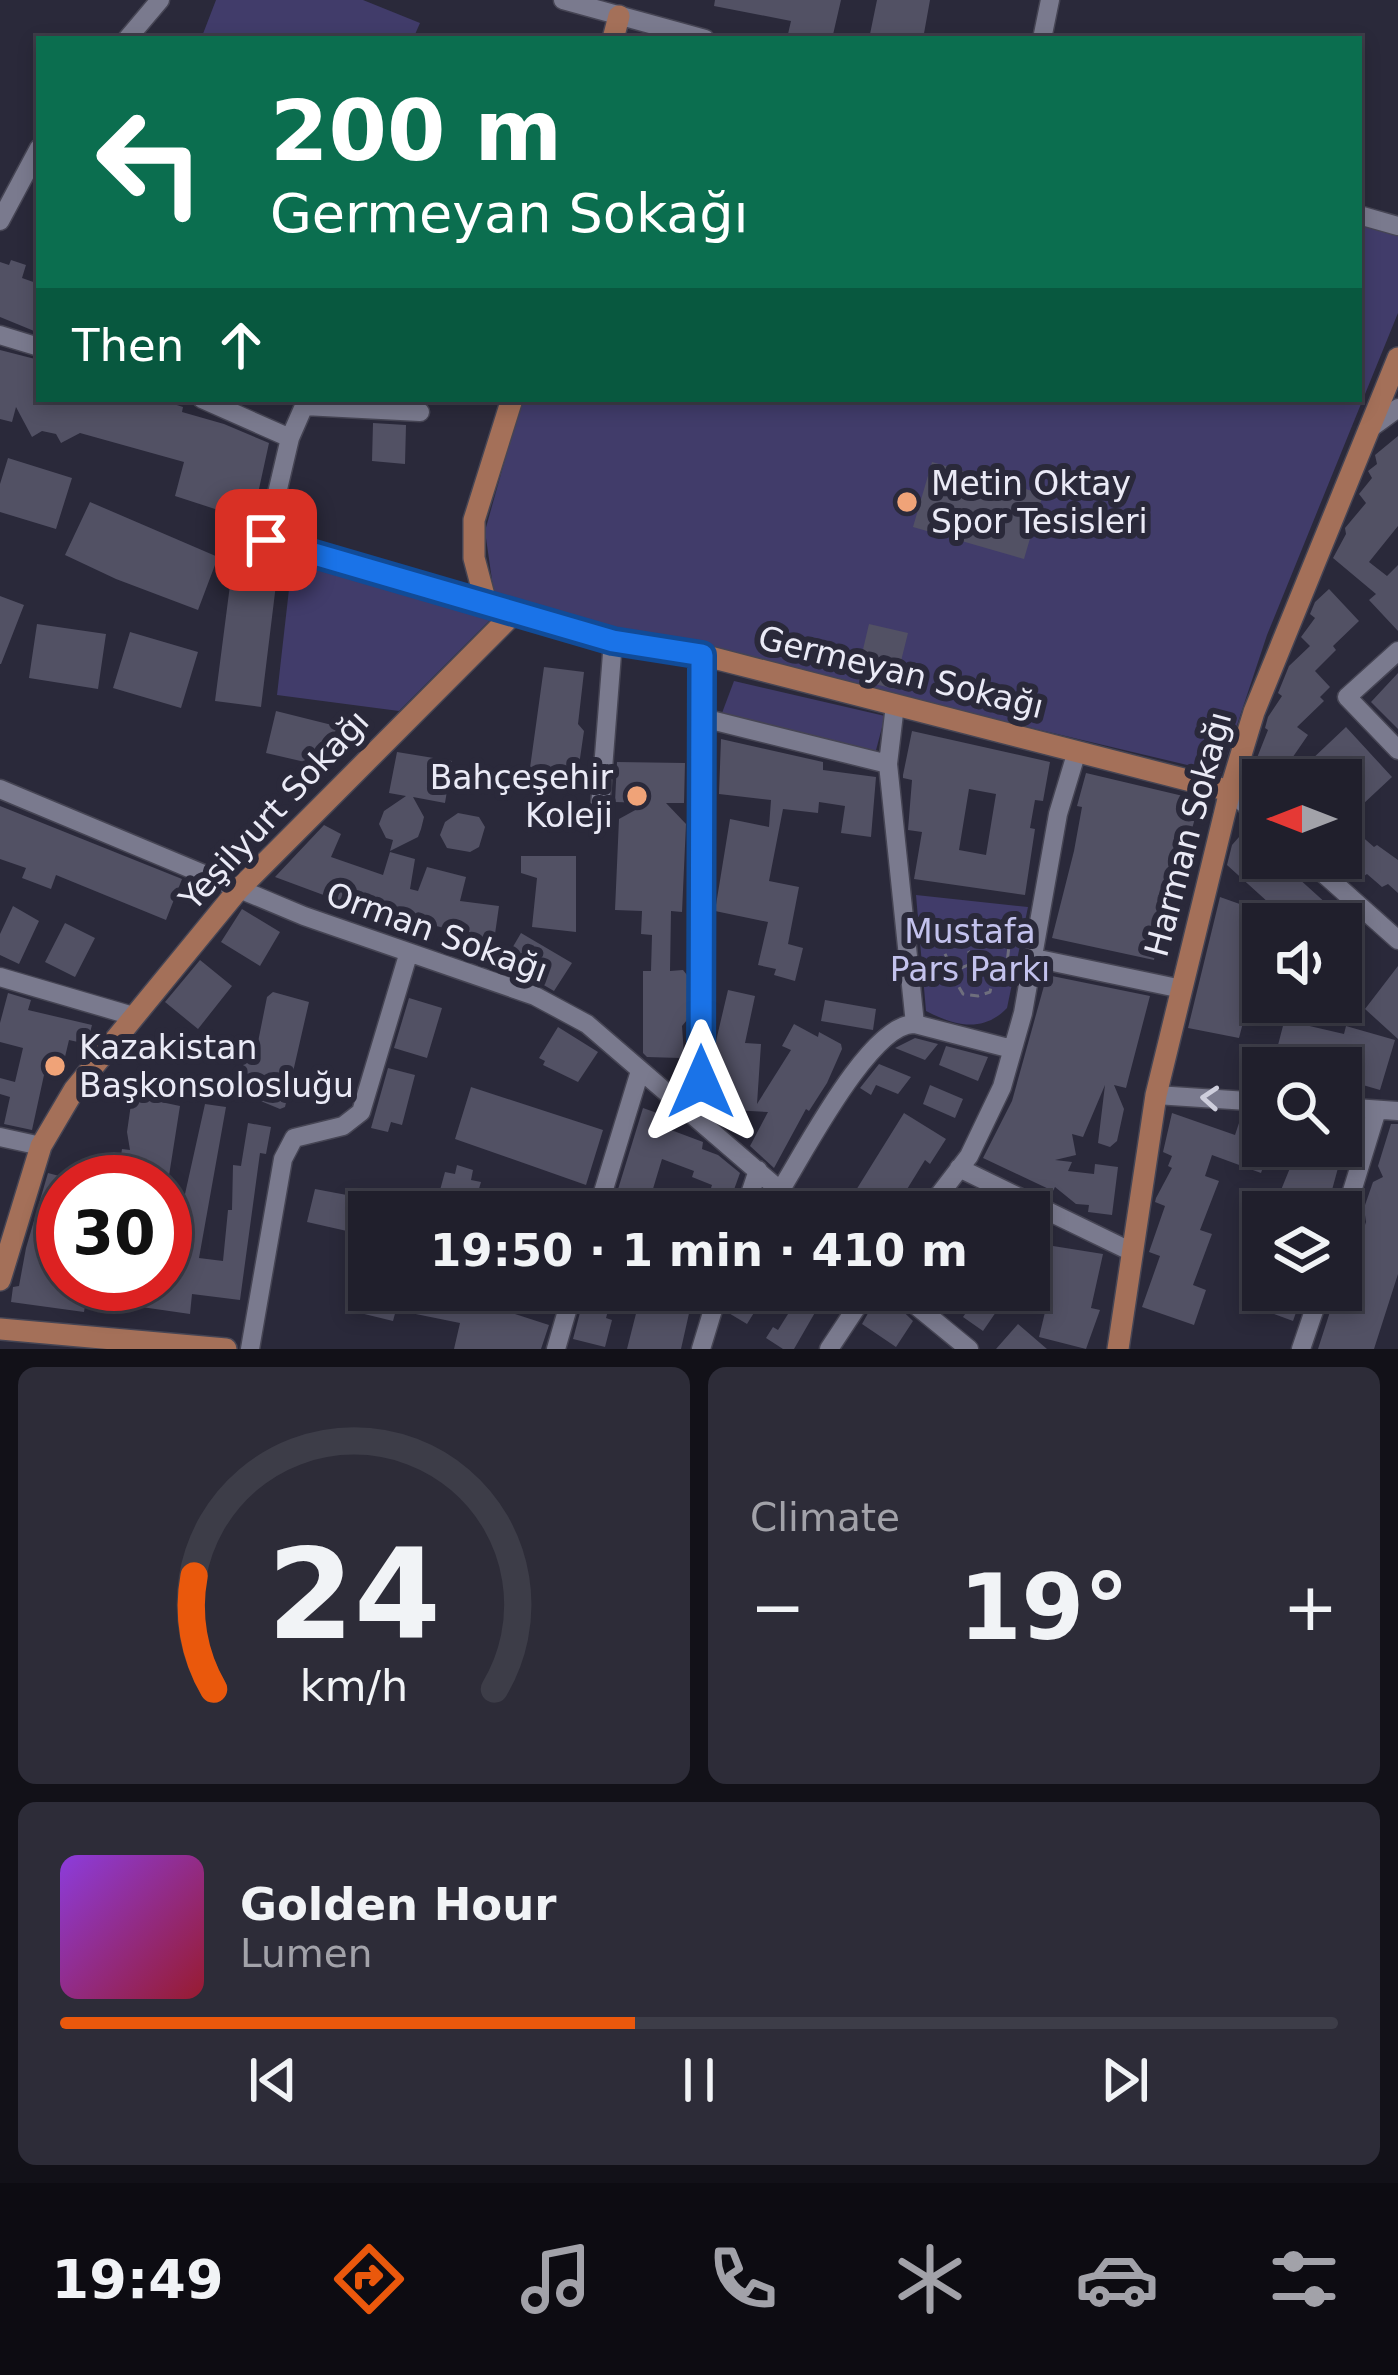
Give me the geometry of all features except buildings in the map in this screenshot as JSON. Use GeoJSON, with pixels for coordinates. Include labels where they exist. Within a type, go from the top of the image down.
{"type":"FeatureCollection","features":[{"type":"Feature","properties":{"kind":"main road"},"geometry":{"type":"LineString","coordinates":[[614,36],[619,16]]}},
{"type":"Feature","properties":{"kind":"main road","name":"Harman Sokağı"},"geometry":{"type":"LineString","coordinates":[[1118,1349],[1156,1095],[1230,791],[1254,712],[1398,358]]}},
{"type":"Feature","properties":{"kind":"main road"},"geometry":{"type":"LineString","coordinates":[[511,402],[474,520],[474,558],[487,607],[512,615]]}},
{"type":"Feature","properties":{"kind":"main road","name":"Germeyan Sokağı"},"geometry":{"type":"LineString","coordinates":[[512,615],[613,641],[702,655],[1230,791]]}},
{"type":"Feature","properties":{"kind":"main road","name":"Yeşilyurt Sokağı"},"geometry":{"type":"LineString","coordinates":[[0,1280],[9,1208],[74,1090],[238,890],[512,615]]}},
{"type":"Feature","properties":{"kind":"main road"},"geometry":{"type":"LineString","coordinates":[[0,1329],[30,1340],[226,1349]]}},
{"type":"Feature","properties":{"kind":"street"},"geometry":{"type":"LineString","coordinates":[[130,36],[160,0]]}},
{"type":"Feature","properties":{"kind":"street"},"geometry":{"type":"LineString","coordinates":[[562,0],[694,36]]}},
{"type":"Feature","properties":{"kind":"street"},"geometry":{"type":"LineString","coordinates":[[1043,36],[1051,0]]}},
{"type":"Feature","properties":{"kind":"street"},"geometry":{"type":"LineString","coordinates":[[0,221],[36,153]]}},
{"type":"Feature","properties":{"kind":"street"},"geometry":{"type":"LineString","coordinates":[[1362,216],[1398,226]]}},
{"type":"Feature","properties":{"kind":"street"},"geometry":{"type":"LineString","coordinates":[[0,335],[36,346]]}},
{"type":"Feature","properties":{"kind":"street"},"geometry":{"type":"LineString","coordinates":[[209,402],[290,438]]}},
{"type":"Feature","properties":{"kind":"street"},"geometry":{"type":"LineString","coordinates":[[419,412],[304,406],[290,438],[266,540],[487,607]]}},
{"type":"Feature","properties":{"kind":"street"},"geometry":{"type":"LineString","coordinates":[[1372,427],[1398,408]]}},
{"type":"Feature","properties":{"kind":"street"},"geometry":{"type":"LineString","coordinates":[[599,820],[613,641]]}},
{"type":"Feature","properties":{"kind":"street"},"geometry":{"type":"LineString","coordinates":[[1398,651],[1347,697],[1398,750]]}},
{"type":"Feature","properties":{"kind":"street"},"geometry":{"type":"LineString","coordinates":[[691,1110],[701,1082],[702,655]]}},
{"type":"Feature","properties":{"kind":"street"},"geometry":{"type":"LineString","coordinates":[[895,704],[889,764],[915,1024]]}},
{"type":"Feature","properties":{"kind":"street"},"geometry":{"type":"LineString","coordinates":[[703,718],[889,764]]}},
{"type":"Feature","properties":{"kind":"street"},"geometry":{"type":"LineString","coordinates":[[942,1191],[1002,1087],[1034,958],[1058,814],[1077,751]]}},
{"type":"Feature","properties":{"kind":"street","name":"Orman Sokağı"},"geometry":{"type":"LineString","coordinates":[[0,789],[238,890],[408,955],[535,996],[587,1024],[780,1191]]}},
{"type":"Feature","properties":{"kind":"street","name":"Germeyan Sokağı"},"geometry":{"type":"LineString","coordinates":[[1230,791],[1242,802]]}},
{"type":"Feature","properties":{"kind":"street"},"geometry":{"type":"LineString","coordinates":[[1330,879],[1398,940]]}},
{"type":"Feature","properties":{"kind":"street"},"geometry":{"type":"LineString","coordinates":[[250,1349],[283,1160],[294,1138],[343,1126],[361,1112],[408,955]]}},
{"type":"Feature","properties":{"kind":"street"},"geometry":{"type":"LineString","coordinates":[[1034,958],[1182,989]]}},
{"type":"Feature","properties":{"kind":"street"},"geometry":{"type":"LineString","coordinates":[[0,977],[133,1016]]}},
{"type":"Feature","properties":{"kind":"street"},"geometry":{"type":"LineString","coordinates":[[780,1191],[859,1065],[881,1037],[898,1025],[915,1024],[1012,1049]]}},
{"type":"Feature","properties":{"kind":"street"},"geometry":{"type":"LineString","coordinates":[[603,1191],[640,1070]]}},
{"type":"Feature","properties":{"kind":"street"},"geometry":{"type":"LineString","coordinates":[[1156,1095],[1242,1101]]}},
{"type":"Feature","properties":{"kind":"street"},"geometry":{"type":"LineString","coordinates":[[1362,1109],[1398,1111]]}},
{"type":"Feature","properties":{"kind":"street"},"geometry":{"type":"LineString","coordinates":[[1352,1191],[1377,1110]]}},
{"type":"Feature","properties":{"kind":"street"},"geometry":{"type":"LineString","coordinates":[[0,1137],[40,1146]]}},
{"type":"Feature","properties":{"kind":"street"},"geometry":{"type":"LineString","coordinates":[[959,1168],[1130,1251]]}},
{"type":"Feature","properties":{"kind":"street"},"geometry":{"type":"LineString","coordinates":[[751,1191],[758,1170]]}},
{"type":"Feature","properties":{"kind":"street"},"geometry":{"type":"LineString","coordinates":[[556,1349],[567,1311]]}},
{"type":"Feature","properties":{"kind":"street"},"geometry":{"type":"LineString","coordinates":[[701,1349],[713,1311]]}},
{"type":"Feature","properties":{"kind":"street"},"geometry":{"type":"LineString","coordinates":[[830,1349],[854,1311]]}},
{"type":"Feature","properties":{"kind":"street"},"geometry":{"type":"LineString","coordinates":[[922,1311],[968,1349]]}},
{"type":"Feature","properties":{"kind":"street"},"geometry":{"type":"LineString","coordinates":[[1301,1349],[1314,1311]]}},
{"type":"Feature","properties":{"kind":"path"},"geometry":{"type":"LineString","coordinates":[[976,929],[1010,938],[1007,963],[994,974],[990,992],[978,997],[962,994],[957,984],[959,969],[941,946],[945,938],[976,929]]}},
{"type":"Feature","properties":{"kind":"path"},"geometry":{"type":"LineString","coordinates":[[975,962],[989,935]]}},
{"type":"Feature","properties":{"kind":"path"},"geometry":{"type":"LineString","coordinates":[[960,937],[975,962]]}},
{"type":"Feature","properties":{"kind":"path"},"geometry":{"type":"LineString","coordinates":[[909,970],[959,969],[975,962],[987,965],[994,974]]}},
{"type":"Feature","properties":{"kind":"green space"},"geometry":{"type":"Polygon","coordinates":[[[216,0],[363,0],[420,23],[414,36],[202,36],[216,0]]]}},
{"type":"Feature","properties":{"kind":"green space","name":"Metin Oktay Spor Tesisleri"},"geometry":{"type":"Polygon","coordinates":[[[1362,224],[1398,234],[1398,313],[1362,401],[1362,224]]]}},
{"type":"Feature","properties":{"kind":"green space","name":"Metin Oktay Spor Tesisleri"},"geometry":{"type":"Polygon","coordinates":[[[521,402],[1362,402],[1267,635],[1221,773],[576,620],[494,594],[485,531],[521,402]]]}},
{"type":"Feature","properties":{"kind":"green space"},"geometry":{"type":"Polygon","coordinates":[[[293,554],[494,616],[399,711],[277,695],[293,554]]]}},
{"type":"Feature","properties":{"kind":"green space"},"geometry":{"type":"Polygon","coordinates":[[[734,681],[885,716],[875,754],[722,713],[734,681]]]}},
{"type":"Feature","properties":{"kind":"green space","name":"Mustafa Pars Parkı"},"geometry":{"type":"Polygon","coordinates":[[[916,895],[1028,907],[1007,1008],[998,1016],[968,1024],[926,1011],[916,895]]]}},
{"type":"Feature","properties":{"kind":"place","name":"Metin Oktay Spor Tesisleri"},"geometry":{"type":"Point","coordinates":[907,502]}},
{"type":"Feature","properties":{"kind":"place","name":"Bahçeşehir Koleji"},"geometry":{"type":"Point","coordinates":[637,796]}},
{"type":"Feature","properties":{"kind":"place","name":"Kazakistan Başkonsolosluğu"},"geometry":{"type":"Point","coordinates":[55,1066]}},
{"type":"Feature","properties":{"kind":"route"},"geometry":{"type":"LineString","coordinates":[[266,540],[512,615],[613,641],[702,655],[701,1082]]}}]}
